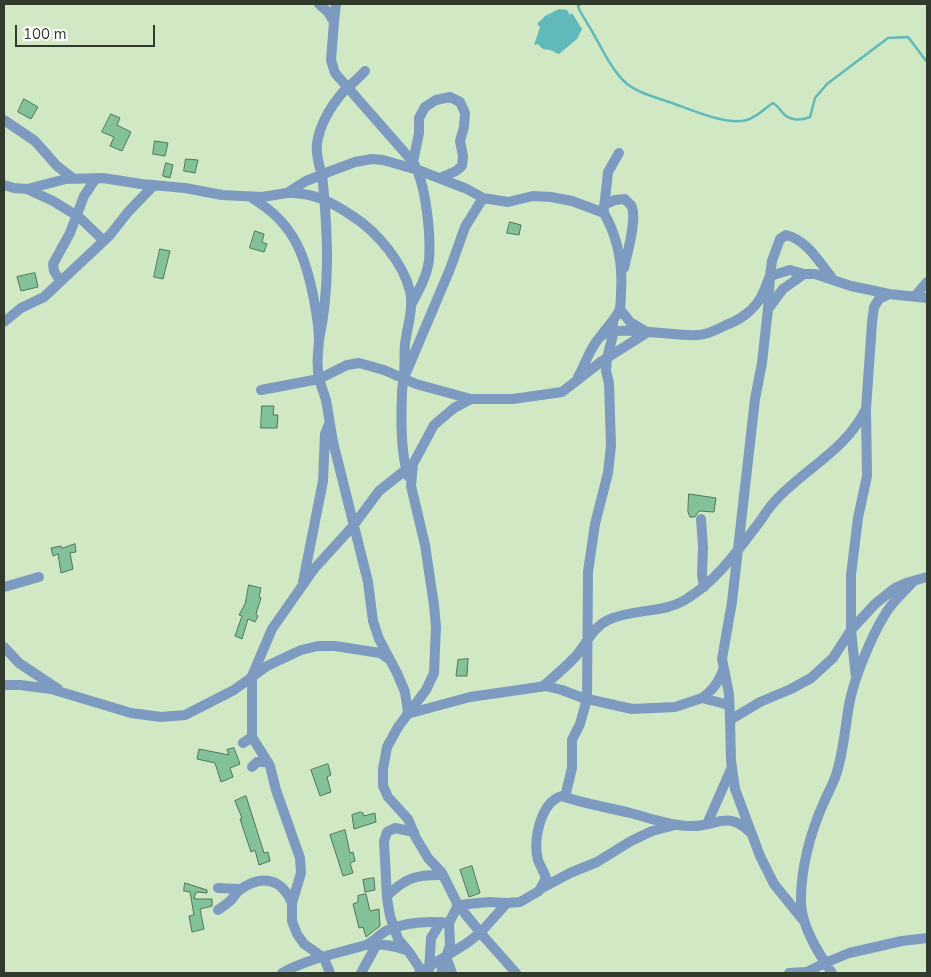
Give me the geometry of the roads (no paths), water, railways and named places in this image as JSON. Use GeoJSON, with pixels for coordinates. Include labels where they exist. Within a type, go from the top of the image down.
{"type":"FeatureCollection","features":[{"type":"Feature","properties":{"kind":"street"},"geometry":{"type":"LineString","coordinates":[[319,4],[328,12],[334,22]]}},
{"type":"Feature","properties":{"kind":"street"},"geometry":{"type":"LineString","coordinates":[[336,4],[331,60],[334,73],[416,166]]}},
{"type":"Feature","properties":{"kind":"street"},"geometry":{"type":"LineString","coordinates":[[365,71],[347,89],[327,116],[317,143],[317,159],[322,174],[328,245],[324,316],[316,363],[326,400],[333,442],[368,582],[373,621],[379,640],[391,660],[405,692],[408,713]]}},
{"type":"Feature","properties":{"kind":"street"},"geometry":{"type":"LineString","coordinates":[[411,304],[425,278],[429,261],[428,220],[416,166],[419,118],[425,107],[436,100],[450,97],[460,102],[465,113],[460,141],[463,156],[462,166],[456,171],[440,178]]}},
{"type":"Feature","properties":{"kind":"street"},"geometry":{"type":"LineString","coordinates":[[4,120],[35,141],[57,166],[74,179]]}},
{"type":"Feature","properties":{"kind":"street"},"geometry":{"type":"LineString","coordinates":[[564,796],[572,768],[572,740],[585,711],[588,699],[588,572],[598,508],[608,473],[611,446],[610,392],[606,371],[613,326],[620,309],[622,274],[620,252],[604,209],[608,172],[619,153]]}},
{"type":"Feature","properties":{"kind":"street"},"geometry":{"type":"LineString","coordinates":[[287,193],[322,174],[355,162],[372,159],[416,166],[483,198],[508,202],[533,196],[551,197],[604,209]]}},
{"type":"Feature","properties":{"kind":"street"},"geometry":{"type":"LineString","coordinates":[[60,281],[52,264],[78,216],[84,196],[96,178]]}},
{"type":"Feature","properties":{"kind":"street"},"geometry":{"type":"LineString","coordinates":[[4,185],[27,189],[66,179],[96,178],[252,197],[300,192],[324,198],[360,221],[375,235],[405,276],[411,293],[411,304],[404,353],[402,391],[404,462],[410,468],[411,486],[426,546],[436,626],[434,673],[426,690],[408,713],[387,746],[383,769],[383,786],[388,797],[408,819],[428,858],[443,875],[458,905],[516,973]]}},
{"type":"Feature","properties":{"kind":"street"},"geometry":{"type":"LineString","coordinates":[[4,322],[21,308],[44,297],[103,240],[154,185]]}},
{"type":"Feature","properties":{"kind":"street"},"geometry":{"type":"LineString","coordinates":[[27,189],[78,216],[103,240]]}},
{"type":"Feature","properties":{"kind":"street"},"geometry":{"type":"LineString","coordinates":[[252,197],[279,217],[298,245],[310,282],[319,340]]}},
{"type":"Feature","properties":{"kind":"street"},"geometry":{"type":"LineString","coordinates":[[404,377],[446,278],[465,227],[483,198]]}},
{"type":"Feature","properties":{"kind":"street"},"geometry":{"type":"LineString","coordinates":[[604,209],[615,200],[625,199],[631,204],[633,215],[629,248],[622,274]]}},
{"type":"Feature","properties":{"kind":"street"},"geometry":{"type":"LineString","coordinates":[[832,278],[802,243],[794,237],[786,235],[780,239],[776,246],[770,276],[762,363],[755,399],[732,602],[723,653],[729,694],[732,768],[735,789],[760,856],[774,884],[803,920],[832,973]]}},
{"type":"Feature","properties":{"kind":"street"},"geometry":{"type":"LineString","coordinates":[[770,276],[790,270],[832,278],[851,286],[889,294],[927,298]]}},
{"type":"Feature","properties":{"kind":"street"},"geometry":{"type":"LineString","coordinates":[[768,309],[783,289],[804,274]]}},
{"type":"Feature","properties":{"kind":"street"},"geometry":{"type":"LineString","coordinates":[[576,381],[600,337],[613,326],[676,335],[700,335],[737,321],[751,310],[761,298],[770,276]]}},
{"type":"Feature","properties":{"kind":"street"},"geometry":{"type":"LineString","coordinates":[[916,296],[927,282]]}},
{"type":"Feature","properties":{"kind":"street"},"geometry":{"type":"LineString","coordinates":[[856,678],[851,630],[851,576],[867,476],[866,409],[874,307],[879,299],[889,294]]}},
{"type":"Feature","properties":{"kind":"street"},"geometry":{"type":"LineString","coordinates":[[620,309],[630,322],[648,332]]}},
{"type":"Feature","properties":{"kind":"street"},"geometry":{"type":"LineString","coordinates":[[261,390],[319,379],[347,365],[359,363],[471,399],[513,399],[543,396],[562,392],[607,358],[648,332]]}},
{"type":"Feature","properties":{"kind":"street"},"geometry":{"type":"LineString","coordinates":[[330,973],[324,958],[304,944],[297,934],[292,921],[292,903],[301,873],[300,858],[268,762],[247,740],[252,676],[272,629],[323,558],[353,526],[379,491],[410,468],[434,425],[454,408],[471,399]]}},
{"type":"Feature","properties":{"kind":"street"},"geometry":{"type":"LineString","coordinates":[[542,687],[559,674],[593,633],[607,620],[663,608],[687,600],[704,586],[723,569],[775,500],[847,439],[866,409]]}},
{"type":"Feature","properties":{"kind":"street"},"geometry":{"type":"LineString","coordinates":[[303,586],[323,481],[325,434],[330,424]]}},
{"type":"Feature","properties":{"kind":"street"},"geometry":{"type":"LineString","coordinates":[[701,519],[702,575],[704,586]]}},
{"type":"Feature","properties":{"kind":"street"},"geometry":{"type":"LineString","coordinates":[[803,920],[802,871],[823,803],[836,774],[844,740],[850,698],[856,678],[884,616],[894,602],[927,570]]}},
{"type":"Feature","properties":{"kind":"street"},"geometry":{"type":"LineString","coordinates":[[730,720],[760,702],[791,689],[817,674],[833,658],[851,630],[875,604],[895,588],[927,577]]}},
{"type":"Feature","properties":{"kind":"street"},"geometry":{"type":"LineString","coordinates":[[4,587],[39,578]]}},
{"type":"Feature","properties":{"kind":"street"},"geometry":{"type":"LineString","coordinates":[[4,685],[20,685],[61,692],[131,713],[161,718],[185,715],[234,690],[267,666],[301,650],[318,646],[335,646],[380,653],[391,660]]}},
{"type":"Feature","properties":{"kind":"street"},"geometry":{"type":"LineString","coordinates":[[4,647],[19,663],[61,692]]}},
{"type":"Feature","properties":{"kind":"street"},"geometry":{"type":"LineString","coordinates":[[408,713],[470,698],[542,687],[562,690],[588,699],[632,709],[652,710],[675,707],[702,698],[712,691],[724,669]]}},
{"type":"Feature","properties":{"kind":"street"},"geometry":{"type":"LineString","coordinates":[[702,698],[729,705]]}},
{"type":"Feature","properties":{"kind":"street"},"geometry":{"type":"LineString","coordinates":[[252,767],[257,762],[268,762]]}},
{"type":"Feature","properties":{"kind":"street"},"geometry":{"type":"LineString","coordinates":[[707,824],[732,768]]}},
{"type":"Feature","properties":{"kind":"street"},"geometry":{"type":"LineString","coordinates":[[540,889],[546,878],[538,862],[536,834],[539,822],[557,797],[564,796],[676,825],[696,826],[728,820],[737,822],[752,834]]}},
{"type":"Feature","properties":{"kind":"street"},"geometry":{"type":"LineString","coordinates":[[458,905],[520,902],[570,873],[597,862],[631,841],[652,831],[676,825]]}},
{"type":"Feature","properties":{"kind":"street"},"geometry":{"type":"LineString","coordinates":[[414,832],[395,828],[387,832],[384,840],[387,896],[390,916],[398,939],[424,972]]}},
{"type":"Feature","properties":{"kind":"street"},"geometry":{"type":"LineString","coordinates":[[387,896],[408,879],[420,876],[443,875]]}},
{"type":"Feature","properties":{"kind":"street"},"geometry":{"type":"LineString","coordinates":[[218,888],[240,889],[264,880],[274,882],[282,887],[292,903]]}},
{"type":"Feature","properties":{"kind":"street"},"geometry":{"type":"LineString","coordinates":[[218,910],[230,902],[240,889]]}},
{"type":"Feature","properties":{"kind":"street"},"geometry":{"type":"LineString","coordinates":[[424,972],[480,933],[507,903]]}},
{"type":"Feature","properties":{"kind":"street"},"geometry":{"type":"LineString","coordinates":[[424,972],[432,938],[458,905]]}},
{"type":"Feature","properties":{"kind":"street"},"geometry":{"type":"LineString","coordinates":[[361,973],[372,944],[387,930],[418,922],[445,923]]}},
{"type":"Feature","properties":{"kind":"street"},"geometry":{"type":"LineString","coordinates":[[441,973],[450,945],[445,923]]}},
{"type":"Feature","properties":{"kind":"street"},"geometry":{"type":"LineString","coordinates":[[788,973],[807,972],[849,953],[902,941],[927,938]]}},
{"type":"Feature","properties":{"kind":"street"},"geometry":{"type":"LineString","coordinates":[[282,973],[312,960],[324,958],[351,948],[372,944],[395,946],[409,952]]}},
{"type":"Feature","properties":{"kind":"street"},"geometry":{"type":"LineString","coordinates":[[446,957],[452,973]]}},
{"type":"Feature","properties":{"kind":"water"},"geometry":{"type":"Polygon","coordinates":[[[559,9],[567,10],[570,15],[572,13],[582,29],[577,39],[559,54],[543,49],[538,44],[534,45],[540,27],[537,24],[545,16],[559,9]]]}},
{"type":"Feature","properties":{"kind":"waterway"},"geometry":{"type":"LineString","coordinates":[[580,4],[578,6],[580,11],[605,55],[615,71],[627,84],[648,95],[708,116],[729,121],[751,119],[773,103],[792,119],[799,120],[810,117],[815,98],[827,84],[888,38],[908,37],[927,62]]}}]}
